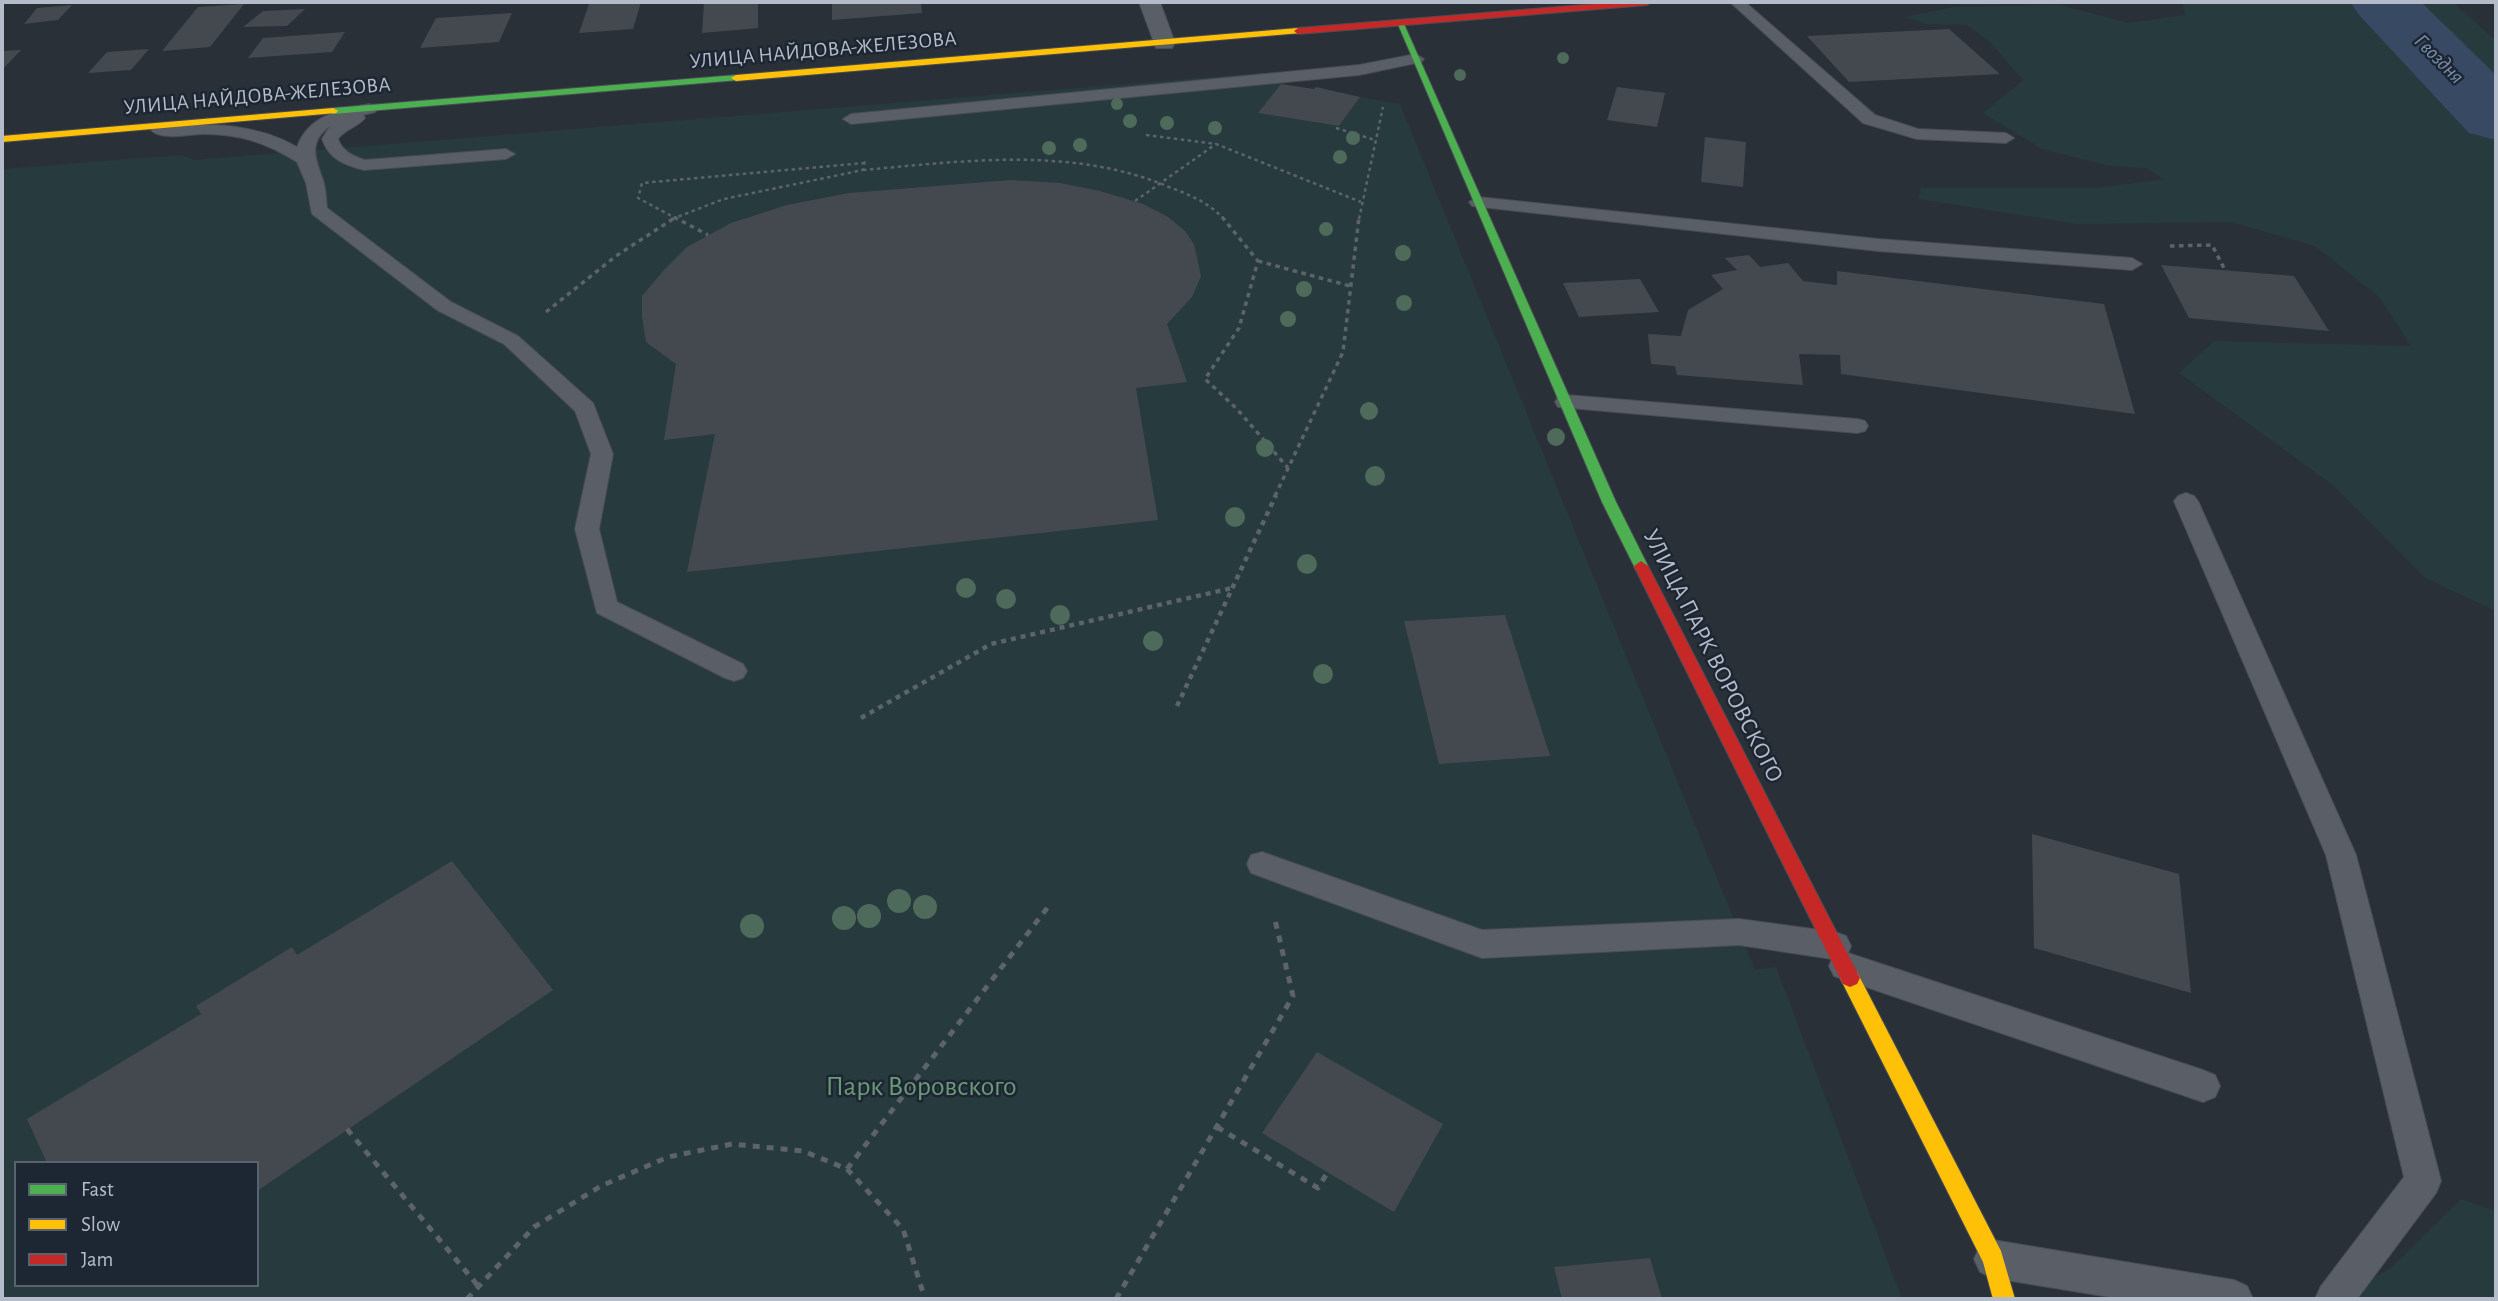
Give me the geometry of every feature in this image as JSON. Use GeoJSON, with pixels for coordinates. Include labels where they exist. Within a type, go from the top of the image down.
{"type":"FeatureCollection","features":[{"type":"Feature","properties":{"kind":"main road","name":"УЛИЦА НАЙДОВА-ЖЕЛЕЗОВА"},"geometry":{"type":"LineString","coordinates":[[2,139],[1647,2]]}},
{"type":"Feature","properties":{"kind":"main road","name":"УЛИЦА ПАРК ВОРОВСКОГО"},"geometry":{"type":"LineString","coordinates":[[1400,24],[1609,502],[1993,1259],[2004,1299]]}},
{"type":"Feature","properties":{"kind":"street"},"geometry":{"type":"LineString","coordinates":[[1150,2],[1164,43]]}},
{"type":"Feature","properties":{"kind":"lane"},"geometry":{"type":"LineString","coordinates":[[1737,2],[1869,119],[1917,134],[2006,138]]}},
{"type":"Feature","properties":{"kind":"lane"},"geometry":{"type":"LineString","coordinates":[[851,119],[1359,70],[1416,60]]}},
{"type":"Feature","properties":{"kind":"lane"},"geometry":{"type":"LineString","coordinates":[[40,135],[109,131],[226,130],[268,139],[305,159],[328,179],[506,154],[364,165],[346,159],[334,150],[330,139],[337,130],[363,114],[385,107]]}},
{"type":"Feature","properties":{"kind":"lane"},"geometry":{"type":"LineString","coordinates":[[305,159],[307,140],[319,125],[356,111],[385,107]]}},
{"type":"Feature","properties":{"kind":"lane"},"geometry":{"type":"LineString","coordinates":[[328,179],[318,210],[444,306],[511,340],[585,408],[601,454],[587,529],[606,607],[734,671]]}},
{"type":"Feature","properties":{"kind":"lane"},"geometry":{"type":"LineString","coordinates":[[1478,202],[1878,245],[2132,264]]}},
{"type":"Feature","properties":{"kind":"lane"},"geometry":{"type":"LineString","coordinates":[[1566,402],[1857,426]]}},
{"type":"Feature","properties":{"kind":"lane"},"geometry":{"type":"LineString","coordinates":[[2186,500],[2341,855],[2423,1181],[2334,1299]]}},
{"type":"Feature","properties":{"kind":"lane"},"geometry":{"type":"LineString","coordinates":[[1262,864],[1482,944],[1739,932],[1840,956],[2203,1086]]}},
{"type":"Feature","properties":{"kind":"lane"},"geometry":{"type":"LineString","coordinates":[[1993,1259],[2234,1299]]}},
{"type":"Feature","properties":{"kind":"path"},"geometry":{"type":"LineString","coordinates":[[1177,706],[1343,352],[1361,202],[1384,101]]}},
{"type":"Feature","properties":{"kind":"path"},"geometry":{"type":"LineString","coordinates":[[1336,128],[1375,140]]}},
{"type":"Feature","properties":{"kind":"path"},"geometry":{"type":"LineString","coordinates":[[1145,135],[1216,144],[1361,202]]}},
{"type":"Feature","properties":{"kind":"path"},"geometry":{"type":"LineString","coordinates":[[1135,201],[1216,144]]}},
{"type":"Feature","properties":{"kind":"path"},"geometry":{"type":"LineString","coordinates":[[863,170],[866,156]]}},
{"type":"Feature","properties":{"kind":"path"},"geometry":{"type":"LineString","coordinates":[[511,340],[616,256],[673,218],[724,199],[863,170],[1018,159],[1114,167],[1164,183],[1211,206],[1239,235],[1258,261],[1350,286]]}},
{"type":"Feature","properties":{"kind":"path"},"geometry":{"type":"LineString","coordinates":[[708,235],[638,198],[642,183],[864,163]]}},
{"type":"Feature","properties":{"kind":"path"},"geometry":{"type":"LineString","coordinates":[[2212,246],[2225,270]]}},
{"type":"Feature","properties":{"kind":"path"},"geometry":{"type":"LineString","coordinates":[[1258,261],[1239,328],[1205,379],[1237,409],[1288,468]]}},
{"type":"Feature","properties":{"kind":"path"},"geometry":{"type":"LineString","coordinates":[[861,718],[991,645],[1232,588]]}},
{"type":"Feature","properties":{"kind":"path"},"geometry":{"type":"LineString","coordinates":[[1116,1299],[1293,996],[1262,864]]}},
{"type":"Feature","properties":{"kind":"path"},"geometry":{"type":"LineString","coordinates":[[847,1169],[1051,903]]}},
{"type":"Feature","properties":{"kind":"path"},"geometry":{"type":"LineString","coordinates":[[1217,1127],[1318,1188],[1327,1172]]}},
{"type":"Feature","properties":{"kind":"path"},"geometry":{"type":"LineString","coordinates":[[347,1129],[479,1287]]}},
{"type":"Feature","properties":{"kind":"path"},"geometry":{"type":"LineString","coordinates":[[467,1299],[534,1227],[601,1186],[668,1157],[732,1144],[803,1151],[847,1169],[903,1229],[925,1299]]}},
{"type":"Feature","properties":{"kind":"green space"},"geometry":{"type":"Polygon","coordinates":[[[2182,2],[2453,2],[2496,41],[2496,611],[2425,578],[2334,486],[2179,373],[2214,341],[2411,346],[2380,298],[2315,246],[2231,222],[2078,224],[1918,199],[1921,188],[2097,188],[2164,179],[2146,168],[2109,166],[2042,149],[1983,113],[2023,80],[1989,41],[1967,25],[1926,24],[1905,17],[1953,7],[2061,5],[2128,23],[2185,15],[2182,2]]]}},
{"type":"Feature","properties":{"kind":"green space","name":"Парк Воровского"},"geometry":{"type":"Polygon","coordinates":[[[1273,72],[1281,84],[1258,113],[1339,126],[1360,97],[1400,104],[1755,970],[1776,967],[1902,1299],[2,1299],[2,169],[182,155],[195,160],[1273,72]]]}},
{"type":"Feature","properties":{"kind":"green space"},"geometry":{"type":"Polygon","coordinates":[[[2461,1199],[2496,1211],[2496,1299],[2336,1299],[2391,1268],[2461,1199]]]}},
{"type":"Feature","properties":{"kind":"building"},"geometry":{"type":"Polygon","coordinates":[[[641,2],[633,29],[579,33],[589,4],[641,2]]]}},
{"type":"Feature","properties":{"kind":"building"},"geometry":{"type":"Polygon","coordinates":[[[704,2],[758,2],[758,28],[702,33],[704,2]]]}},
{"type":"Feature","properties":{"kind":"building"},"geometry":{"type":"Polygon","coordinates":[[[832,2],[921,2],[922,13],[832,20],[832,2]]]}},
{"type":"Feature","properties":{"kind":"building"},"geometry":{"type":"Polygon","coordinates":[[[244,4],[210,47],[162,51],[198,7],[244,4]]]}},
{"type":"Feature","properties":{"kind":"building"},"geometry":{"type":"Polygon","coordinates":[[[72,5],[58,20],[24,24],[37,8],[72,5]]]}},
{"type":"Feature","properties":{"kind":"building"},"geometry":{"type":"Polygon","coordinates":[[[305,9],[287,26],[243,27],[263,11],[305,9]]]}},
{"type":"Feature","properties":{"kind":"building"},"geometry":{"type":"Polygon","coordinates":[[[512,13],[499,42],[420,48],[436,18],[512,13]]]}},
{"type":"Feature","properties":{"kind":"building"},"geometry":{"type":"Polygon","coordinates":[[[1949,29],[2000,74],[1849,82],[1807,36],[1949,29]]]}},
{"type":"Feature","properties":{"kind":"building"},"geometry":{"type":"Polygon","coordinates":[[[345,32],[332,52],[248,58],[263,38],[345,32]]]}},
{"type":"Feature","properties":{"kind":"building"},"geometry":{"type":"Polygon","coordinates":[[[149,49],[131,70],[88,73],[107,52],[149,49]]]}},
{"type":"Feature","properties":{"kind":"building"},"geometry":{"type":"Polygon","coordinates":[[[21,50],[2,70],[2,51],[21,50]]]}},
{"type":"Feature","properties":{"kind":"building"},"geometry":{"type":"Polygon","coordinates":[[[1281,84],[1314,89],[1316,87],[1360,97],[1339,126],[1258,113],[1281,84]]]}},
{"type":"Feature","properties":{"kind":"building"},"geometry":{"type":"Polygon","coordinates":[[[1617,87],[1665,93],[1657,127],[1607,120],[1617,87]]]}},
{"type":"Feature","properties":{"kind":"building"},"geometry":{"type":"Polygon","coordinates":[[[1705,137],[1746,142],[1743,187],[1701,182],[1705,137]]]}},
{"type":"Feature","properties":{"kind":"building"},"geometry":{"type":"Polygon","coordinates":[[[1011,180],[1060,183],[1143,204],[1168,217],[1185,231],[1194,244],[1201,276],[1192,297],[1167,324],[1187,382],[1136,388],[1158,520],[687,572],[715,434],[664,440],[676,364],[646,342],[642,296],[687,247],[731,223],[787,205],[849,193],[1011,180]]]}},
{"type":"Feature","properties":{"kind":"building"},"geometry":{"type":"Polygon","coordinates":[[[1749,255],[1760,267],[1788,263],[1803,281],[1837,285],[1837,271],[2104,304],[2135,414],[1841,374],[1840,355],[1799,354],[1803,385],[1677,375],[1675,366],[1651,364],[1648,334],[1681,336],[1688,310],[1723,289],[1711,275],[1737,270],[1725,258],[1749,255]]]}},
{"type":"Feature","properties":{"kind":"building"},"geometry":{"type":"Polygon","coordinates":[[[2161,265],[2294,276],[2329,331],[2189,318],[2161,265]]]}},
{"type":"Feature","properties":{"kind":"building"},"geometry":{"type":"Polygon","coordinates":[[[1640,279],[1659,312],[1579,317],[1563,283],[1640,279]]]}},
{"type":"Feature","properties":{"kind":"building"},"geometry":{"type":"Polygon","coordinates":[[[1505,615],[1550,756],[1439,764],[1404,621],[1505,615]]]}},
{"type":"Feature","properties":{"kind":"building"},"geometry":{"type":"Polygon","coordinates":[[[2032,834],[2179,874],[2191,993],[2034,948],[2032,834]]]}},
{"type":"Feature","properties":{"kind":"building"},"geometry":{"type":"Polygon","coordinates":[[[452,861],[553,990],[259,1190],[259,1161],[46,1161],[27,1119],[201,1014],[196,1006],[292,947],[297,955],[452,861]]]}},
{"type":"Feature","properties":{"kind":"building"},"geometry":{"type":"Polygon","coordinates":[[[1317,1052],[1443,1124],[1394,1212],[1262,1133],[1317,1052]]]}},
{"type":"Feature","properties":{"kind":"building"},"geometry":{"type":"Polygon","coordinates":[[[1650,1258],[1662,1299],[1562,1299],[1554,1267],[1650,1258]]]}},
{"type":"Feature","properties":{"kind":"waterway","name":"Гвоздня"},"geometry":{"type":"LineString","coordinates":[[2383,2],[2496,117]]}},
{"type":"Feature","properties":{"kind":"traffic: fast"},"geometry":{"type":"LineString","coordinates":[[1400,24],[1609,502],[1641,566]]}},
{"type":"Feature","properties":{"kind":"traffic: fast"},"geometry":{"type":"LineString","coordinates":[[333,111],[736,78]]}},
{"type":"Feature","properties":{"kind":"traffic: slow"},"geometry":{"type":"LineString","coordinates":[[736,78],[1298,31]]}},
{"type":"Feature","properties":{"kind":"traffic: slow"},"geometry":{"type":"LineString","coordinates":[[2,139],[333,111]]}},
{"type":"Feature","properties":{"kind":"traffic: slow"},"geometry":{"type":"LineString","coordinates":[[1850,978],[1993,1259],[2004,1299]]}},
{"type":"Feature","properties":{"kind":"traffic: jam"},"geometry":{"type":"LineString","coordinates":[[1298,31],[1647,2]]}},
{"type":"Feature","properties":{"kind":"traffic: jam"},"geometry":{"type":"LineString","coordinates":[[1641,566],[1850,978]]}}]}
